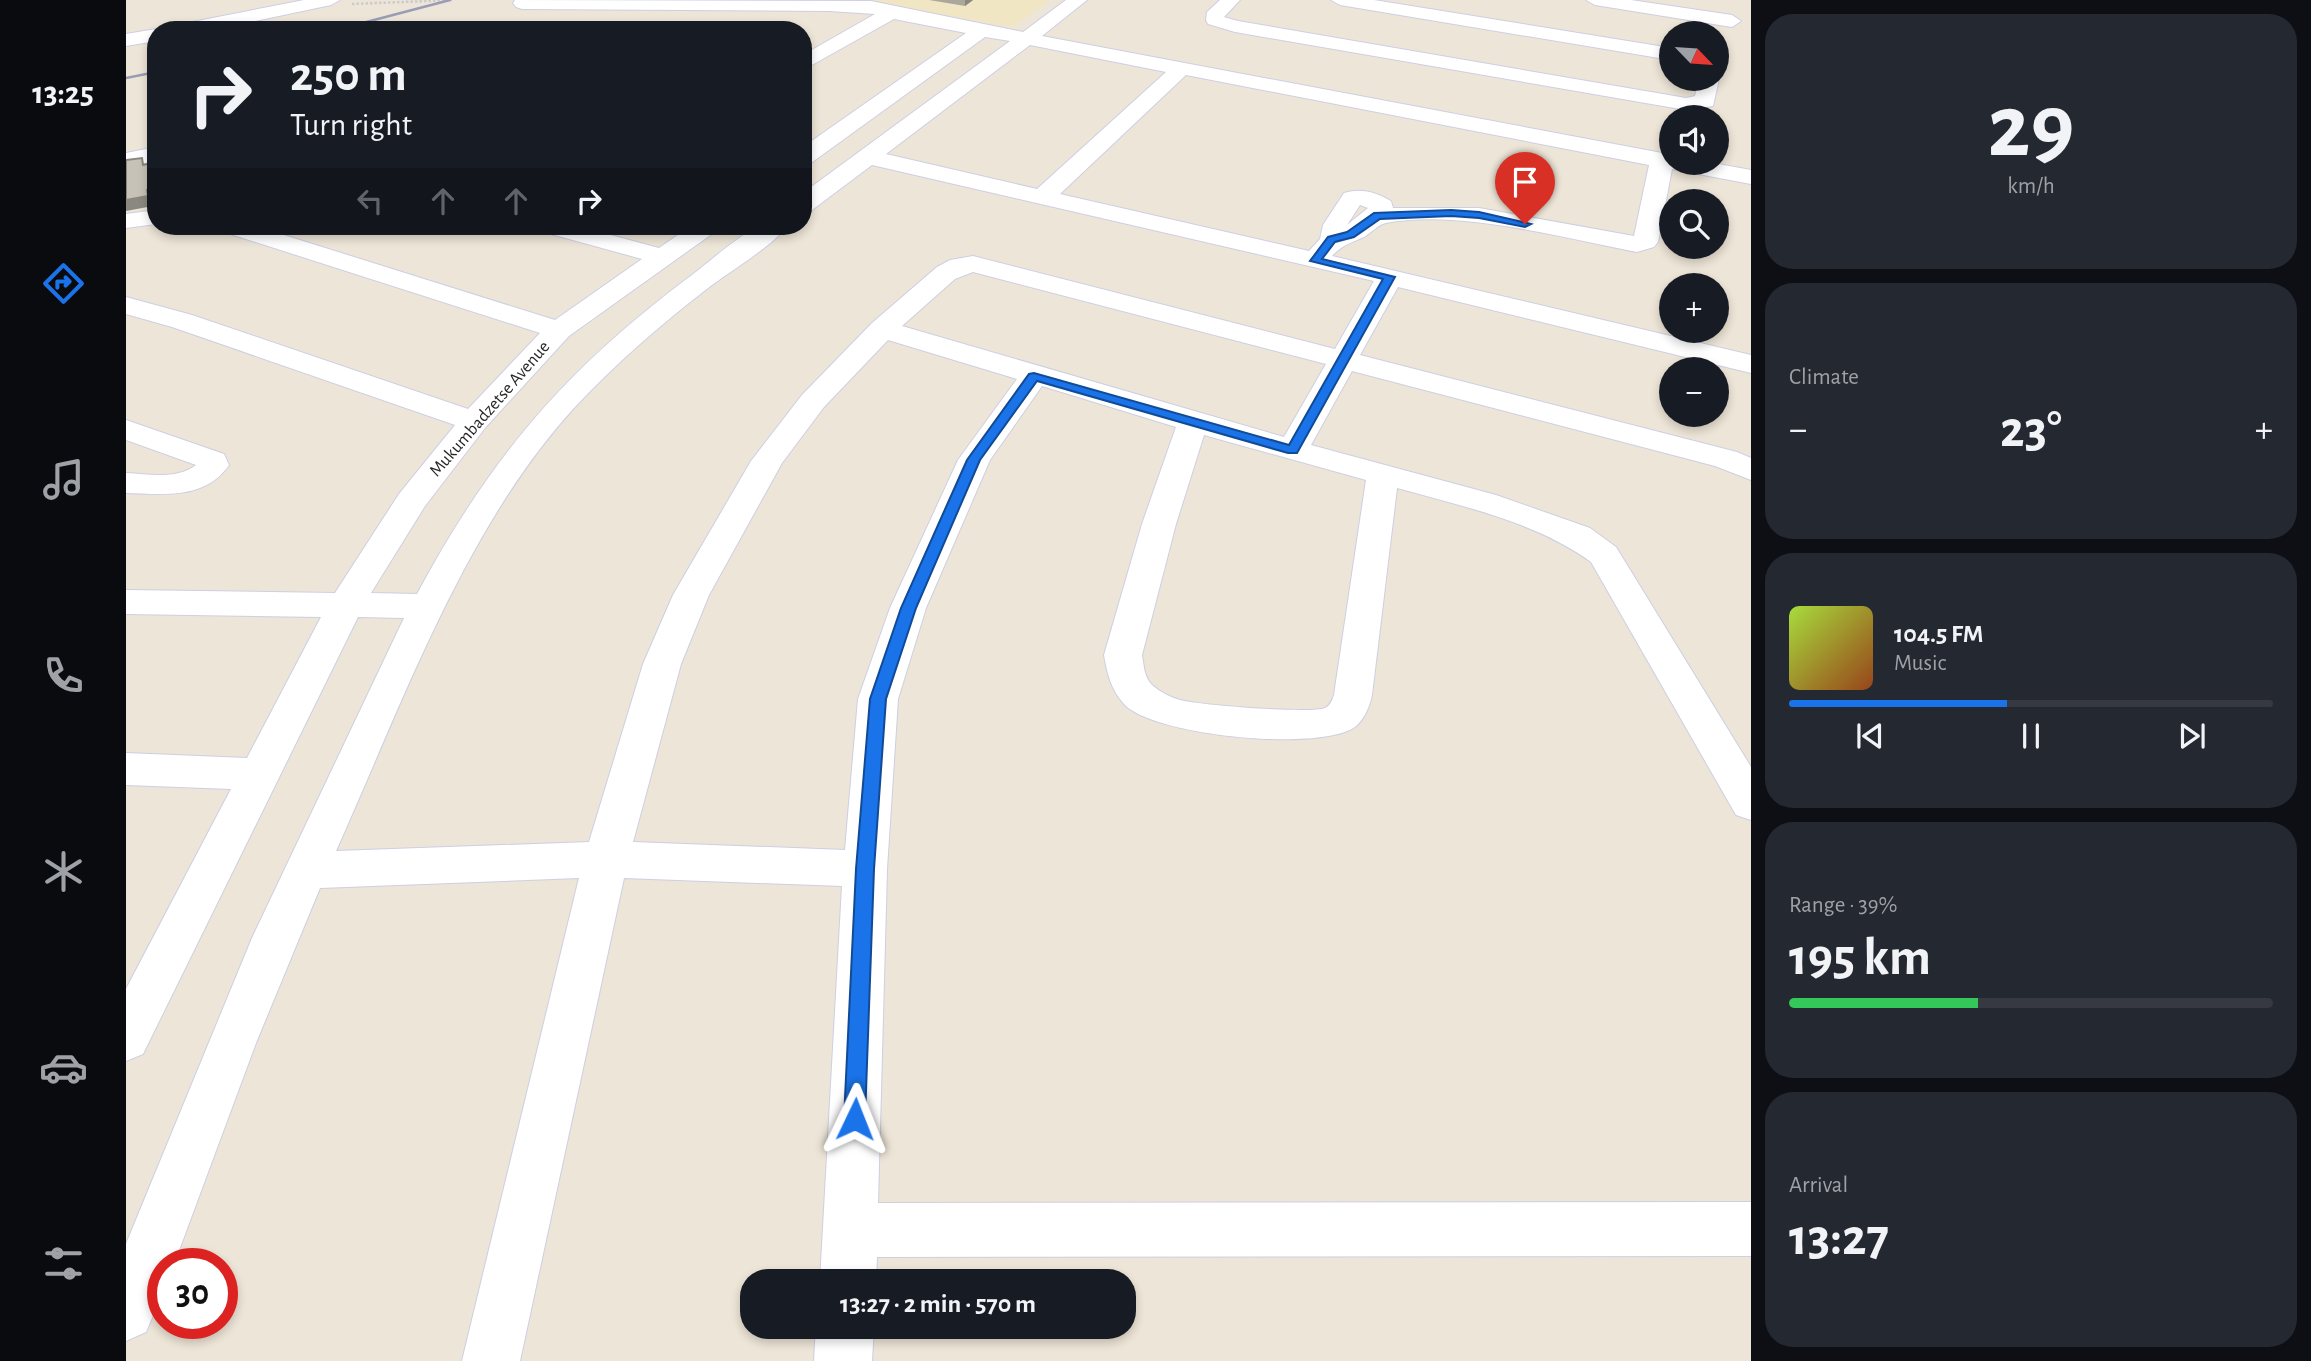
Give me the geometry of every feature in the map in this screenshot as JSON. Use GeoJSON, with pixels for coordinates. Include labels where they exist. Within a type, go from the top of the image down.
{"type":"FeatureCollection","features":[{"type":"Feature","properties":{"kind":"street"},"geometry":{"type":"LineString","coordinates":[[227,21],[331,0]]}},
{"type":"Feature","properties":{"kind":"street"},"geometry":{"type":"LineString","coordinates":[[812,198],[1078,0]]}},
{"type":"Feature","properties":{"kind":"street"},"geometry":{"type":"LineString","coordinates":[[1231,0],[1214,16],[1215,20],[1235,26],[1525,78],[1686,104],[1704,101],[1706,91]]}},
{"type":"Feature","properties":{"kind":"street"},"geometry":{"type":"LineString","coordinates":[[1340,0],[1659,52]]}},
{"type":"Feature","properties":{"kind":"street"},"geometry":{"type":"LineString","coordinates":[[1595,0],[1738,13],[1729,27]]}},
{"type":"Feature","properties":{"kind":"street"},"geometry":{"type":"LineString","coordinates":[[522,4],[871,7],[1025,39],[1659,159]]}},
{"type":"Feature","properties":{"kind":"street"},"geometry":{"type":"LineString","coordinates":[[812,59],[892,13]]}},
{"type":"Feature","properties":{"kind":"street"},"geometry":{"type":"LineString","coordinates":[[812,152],[982,30]]}},
{"type":"Feature","properties":{"kind":"street"},"geometry":{"type":"LineString","coordinates":[[126,40],[147,36]]}},
{"type":"Feature","properties":{"kind":"street"},"geometry":{"type":"LineString","coordinates":[[1041,198],[1182,68]]}},
{"type":"Feature","properties":{"kind":"street"},"geometry":{"type":"LineString","coordinates":[[1497,129],[1525,78]]}},
{"type":"Feature","properties":{"kind":"street"},"geometry":{"type":"LineString","coordinates":[[868,158],[1390,277],[1751,364]]}},
{"type":"Feature","properties":{"kind":"street"},"geometry":{"type":"LineString","coordinates":[[1729,173],[1751,177]]}},
{"type":"Feature","properties":{"kind":"street"},"geometry":{"type":"LineString","coordinates":[[1315,261],[1332,240],[1351,234],[1378,216],[1428,213],[1479,215],[1637,244],[1645,242],[1666,175]]}},
{"type":"Feature","properties":{"kind":"street"},"geometry":{"type":"LineString","coordinates":[[126,222],[147,218]]}},
{"type":"Feature","properties":{"kind":"street"},"geometry":{"type":"LineString","coordinates":[[258,235],[559,330]]}},
{"type":"Feature","properties":{"kind":"street"},"geometry":{"type":"LineString","coordinates":[[582,235],[663,257]]}},
{"type":"Feature","properties":{"kind":"street","name":"Mukumbadzetse Avenue"},"geometry":{"type":"LineString","coordinates":[[126,1038],[142,970],[258,774],[345,606],[411,501],[474,421],[559,330],[695,235]]}},
{"type":"Feature","properties":{"kind":"street"},"geometry":{"type":"LineString","coordinates":[[126,1312],[138,1254],[247,1003],[427,606],[479,514],[559,406],[644,325],[763,235]]}},
{"type":"Feature","properties":{"kind":"street"},"geometry":{"type":"LineString","coordinates":[[491,1361],[606,859],[662,664],[691,595],[767,461],[813,401],[882,329],[946,273],[963,264],[973,264],[1726,459],[1751,470]]}},
{"type":"Feature","properties":{"kind":"street"},"geometry":{"type":"LineString","coordinates":[[1292,451],[1390,277]]}},
{"type":"Feature","properties":{"kind":"street"},"geometry":{"type":"LineString","coordinates":[[126,305],[182,321],[474,421]]}},
{"type":"Feature","properties":{"kind":"street"},"geometry":{"type":"LineString","coordinates":[[882,329],[1292,451],[1484,502],[1554,525],[1578,536],[1605,555],[1751,803]]}},
{"type":"Feature","properties":{"kind":"street"},"geometry":{"type":"LineString","coordinates":[[1034,376],[974,460],[938,536],[891,654],[878,699],[865,869],[849,1255],[1751,1229]]}},
{"type":"Feature","properties":{"kind":"street"},"geometry":{"type":"LineString","coordinates":[[1193,422],[1159,524],[1123,654],[1123,672],[1129,687],[1163,710],[1195,720],[1326,722],[1345,715],[1353,695],[1383,473]]}},
{"type":"Feature","properties":{"kind":"street"},"geometry":{"type":"LineString","coordinates":[[126,429],[213,461],[205,474],[186,483],[136,483],[126,513]]}},
{"type":"Feature","properties":{"kind":"street"},"geometry":{"type":"LineString","coordinates":[[126,602],[427,606]]}},
{"type":"Feature","properties":{"kind":"street"},"geometry":{"type":"LineString","coordinates":[[126,769],[258,774]]}},
{"type":"Feature","properties":{"kind":"street"},"geometry":{"type":"LineString","coordinates":[[306,870],[606,859],[865,869]]}},
{"type":"Feature","properties":{"kind":"street"},"geometry":{"type":"LineString","coordinates":[[843,1361],[844,1339]]}},
{"type":"Feature","properties":{"kind":"path"},"geometry":{"type":"LineString","coordinates":[[306,5],[452,0]]}},
{"type":"Feature","properties":{"kind":"shaded area"},"geometry":{"type":"Polygon","coordinates":[[[856,0],[1050,0],[1013,27],[856,0]]]}},
{"type":"Feature","properties":{"kind":"building"},"geometry":{"type":"Polygon","coordinates":[[[142,158],[143,165],[147,164],[147,196],[126,200],[126,160],[142,158]]]}},
{"type":"Feature","properties":{"kind":"railway"},"geometry":{"type":"LineString","coordinates":[[370,21],[450,0]]}},
{"type":"Feature","properties":{"kind":"railway"},"geometry":{"type":"LineString","coordinates":[[126,78],[147,74]]}},
{"type":"Feature","properties":{"kind":"route"},"geometry":{"type":"LineString","coordinates":[[855,1119],[865,869],[878,699],[908,608],[974,460],[1034,376],[1292,451],[1390,277],[1315,261],[1332,240],[1351,234],[1378,216],[1451,213],[1479,215],[1525,224]]}}]}
